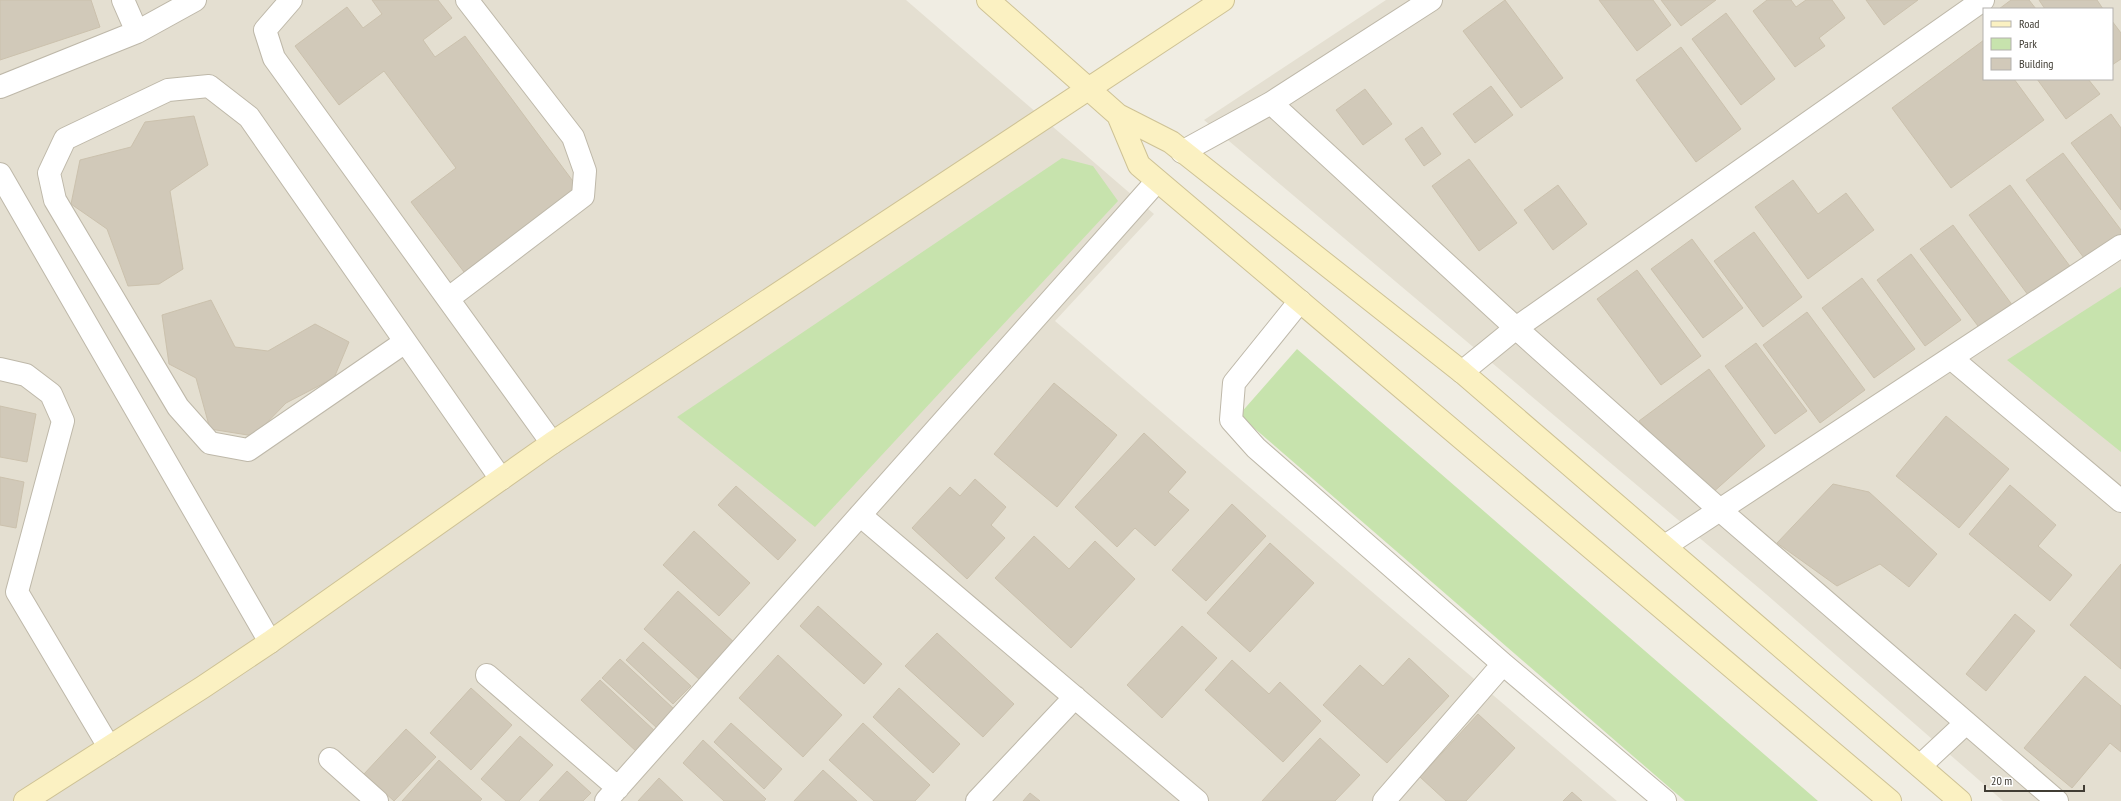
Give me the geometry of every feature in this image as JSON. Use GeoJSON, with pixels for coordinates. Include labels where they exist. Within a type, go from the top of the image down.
{"type":"FeatureCollection","features":[{"type":"Feature","properties":{"kind":"street"},"geometry":{"type":"LineString","coordinates":[[123,0],[137,32]]}},
{"type":"Feature","properties":{"kind":"street"},"geometry":{"type":"LineString","coordinates":[[0,86],[137,32],[195,0]]}},
{"type":"Feature","properties":{"kind":"street"},"geometry":{"type":"LineString","coordinates":[[291,0],[265,30],[274,58],[449,298],[552,443]]}},
{"type":"Feature","properties":{"kind":"street"},"geometry":{"type":"LineString","coordinates":[[449,298],[583,196],[585,171],[573,137],[467,0]]}},
{"type":"Feature","properties":{"kind":"street"},"geometry":{"type":"LineString","coordinates":[[988,0],[1118,115],[1171,142],[1462,372],[1960,801]]}},
{"type":"Feature","properties":{"kind":"street"},"geometry":{"type":"LineString","coordinates":[[25,801],[203,687],[270,642],[552,443],[1223,0]]}},
{"type":"Feature","properties":{"kind":"street"},"geometry":{"type":"LineString","coordinates":[[1182,152],[1271,103],[1431,0]]}},
{"type":"Feature","properties":{"kind":"street"},"geometry":{"type":"LineString","coordinates":[[1462,372],[1516,328],[1982,0]]}},
{"type":"Feature","properties":{"kind":"street"},"geometry":{"type":"LineString","coordinates":[[406,342],[248,450],[210,443],[178,407],[55,200],[49,173],[65,139],[168,90],[209,86],[249,116],[406,342],[501,479]]}},
{"type":"Feature","properties":{"kind":"street"},"geometry":{"type":"LineString","coordinates":[[1271,103],[1516,328],[1721,511],[2057,801]]}},
{"type":"Feature","properties":{"kind":"street"},"geometry":{"type":"LineString","coordinates":[[1118,115],[1139,165],[1157,181],[1890,801]]}},
{"type":"Feature","properties":{"kind":"street"},"geometry":{"type":"LineString","coordinates":[[0,174],[270,642]]}},
{"type":"Feature","properties":{"kind":"street"},"geometry":{"type":"LineString","coordinates":[[487,675],[612,794],[1157,181]]}},
{"type":"Feature","properties":{"kind":"street"},"geometry":{"type":"LineString","coordinates":[[1665,546],[1721,511],[2121,246]]}},
{"type":"Feature","properties":{"kind":"street"},"geometry":{"type":"LineString","coordinates":[[1300,301],[1234,383],[1231,420],[1256,448],[1503,664],[1665,801]]}},
{"type":"Feature","properties":{"kind":"street"},"geometry":{"type":"LineString","coordinates":[[1951,358],[2121,501]]}},
{"type":"Feature","properties":{"kind":"street"},"geometry":{"type":"LineString","coordinates":[[0,369],[26,375],[51,394],[63,421],[8,592],[109,747]]}},
{"type":"Feature","properties":{"kind":"street"},"geometry":{"type":"LineString","coordinates":[[860,515],[1197,801]]}},
{"type":"Feature","properties":{"kind":"street"},"geometry":{"type":"LineString","coordinates":[[1384,801],[1503,664]]}},
{"type":"Feature","properties":{"kind":"street"},"geometry":{"type":"LineString","coordinates":[[977,801],[1075,697]]}},
{"type":"Feature","properties":{"kind":"street"},"geometry":{"type":"LineString","coordinates":[[1920,766],[1966,723]]}},
{"type":"Feature","properties":{"kind":"street"},"geometry":{"type":"LineString","coordinates":[[330,759],[377,801]]}},
{"type":"Feature","properties":{"kind":"shaded area"},"geometry":{"type":"Polygon","coordinates":[[[0,0],[906,0],[1154,214],[1055,321],[1617,801],[0,801],[0,0]]]}},
{"type":"Feature","properties":{"kind":"shaded area"},"geometry":{"type":"Polygon","coordinates":[[[1386,0],[2121,0],[2121,801],[2003,801],[1766,594],[1204,120],[1386,0]]]}},
{"type":"Feature","properties":{"kind":"green space"},"geometry":{"type":"Polygon","coordinates":[[[1062,158],[1093,166],[1118,201],[815,527],[677,417],[1062,158]]]}},
{"type":"Feature","properties":{"kind":"green space"},"geometry":{"type":"Polygon","coordinates":[[[2121,287],[2121,452],[2007,360],[2121,287]]]}},
{"type":"Feature","properties":{"kind":"green space"},"geometry":{"type":"Polygon","coordinates":[[[1297,349],[1818,801],[1685,801],[1239,415],[1297,349]]]}},
{"type":"Feature","properties":{"kind":"building"},"geometry":{"type":"Polygon","coordinates":[[[0,0],[91,0],[100,27],[0,60],[0,0]]]}},
{"type":"Feature","properties":{"kind":"building"},"geometry":{"type":"Polygon","coordinates":[[[372,0],[438,0],[452,18],[423,40],[435,57],[465,36],[578,188],[464,272],[411,202],[456,168],[384,71],[339,105],[295,46],[347,7],[363,28],[382,14],[372,0]]]}},
{"type":"Feature","properties":{"kind":"building"},"geometry":{"type":"Polygon","coordinates":[[[1505,0],[1563,78],[1521,108],[1463,31],[1505,0]]]}},
{"type":"Feature","properties":{"kind":"building"},"geometry":{"type":"Polygon","coordinates":[[[1599,0],[1653,0],[1671,25],[1637,51],[1599,0]]]}},
{"type":"Feature","properties":{"kind":"building"},"geometry":{"type":"Polygon","coordinates":[[[1661,0],[1716,0],[1681,26],[1661,0]]]}},
{"type":"Feature","properties":{"kind":"building"},"geometry":{"type":"Polygon","coordinates":[[[1767,0],[1791,0],[1796,7],[1806,0],[1832,0],[1845,18],[1819,38],[1825,46],[1795,67],[1753,11],[1767,0]]]}},
{"type":"Feature","properties":{"kind":"building"},"geometry":{"type":"Polygon","coordinates":[[[1866,0],[1918,0],[1884,25],[1866,0]]]}},
{"type":"Feature","properties":{"kind":"building"},"geometry":{"type":"Polygon","coordinates":[[[2011,0],[2029,0],[2035,8],[2000,8],[2011,0]]]}},
{"type":"Feature","properties":{"kind":"building"},"geometry":{"type":"Polygon","coordinates":[[[2039,0],[2097,0],[2102,8],[2044,8],[2039,0]]]}},
{"type":"Feature","properties":{"kind":"building"},"geometry":{"type":"Polygon","coordinates":[[[1726,13],[1775,79],[1741,105],[1692,39],[1726,13]]]}},
{"type":"Feature","properties":{"kind":"building"},"geometry":{"type":"Polygon","coordinates":[[[2113,22],[2121,33],[2121,59],[2113,64],[2113,22]]]}},
{"type":"Feature","properties":{"kind":"building"},"geometry":{"type":"Polygon","coordinates":[[[1983,41],[1983,80],[2015,80],[2044,120],[1951,188],[1892,108],[1983,41]]]}},
{"type":"Feature","properties":{"kind":"building"},"geometry":{"type":"Polygon","coordinates":[[[1681,47],[1741,129],[1696,162],[1636,80],[1681,47]]]}},
{"type":"Feature","properties":{"kind":"building"},"geometry":{"type":"Polygon","coordinates":[[[2038,80],[2089,80],[2100,94],[2066,119],[2038,80]]]}},
{"type":"Feature","properties":{"kind":"building"},"geometry":{"type":"Polygon","coordinates":[[[1491,86],[1513,115],[1475,143],[1453,114],[1491,86]]]}},
{"type":"Feature","properties":{"kind":"building"},"geometry":{"type":"Polygon","coordinates":[[[1365,89],[1392,124],[1363,145],[1336,110],[1365,89]]]}},
{"type":"Feature","properties":{"kind":"building"},"geometry":{"type":"Polygon","coordinates":[[[2111,114],[2121,128],[2121,210],[2071,143],[2111,114]]]}},
{"type":"Feature","properties":{"kind":"building"},"geometry":{"type":"Polygon","coordinates":[[[194,116],[208,165],[170,191],[183,269],[159,284],[128,286],[107,229],[71,204],[80,160],[131,147],[145,122],[194,116]]]}},
{"type":"Feature","properties":{"kind":"building"},"geometry":{"type":"Polygon","coordinates":[[[1422,127],[1441,154],[1424,166],[1405,139],[1422,127]]]}},
{"type":"Feature","properties":{"kind":"building"},"geometry":{"type":"Polygon","coordinates":[[[2063,153],[2121,230],[2121,237],[2087,262],[2026,180],[2063,153]]]}},
{"type":"Feature","properties":{"kind":"building"},"geometry":{"type":"Polygon","coordinates":[[[1469,159],[1517,223],[1479,251],[1432,186],[1469,159]]]}},
{"type":"Feature","properties":{"kind":"building"},"geometry":{"type":"Polygon","coordinates":[[[1793,180],[1818,214],[1846,193],[1874,230],[1808,279],[1755,207],[1793,180]]]}},
{"type":"Feature","properties":{"kind":"building"},"geometry":{"type":"Polygon","coordinates":[[[1558,185],[1587,224],[1553,250],[1524,210],[1558,185]]]}},
{"type":"Feature","properties":{"kind":"building"},"geometry":{"type":"Polygon","coordinates":[[[2010,185],[2072,269],[2031,299],[1969,215],[2010,185]]]}},
{"type":"Feature","properties":{"kind":"building"},"geometry":{"type":"Polygon","coordinates":[[[1953,225],[2013,306],[1981,330],[1920,249],[1953,225]]]}},
{"type":"Feature","properties":{"kind":"building"},"geometry":{"type":"Polygon","coordinates":[[[1754,232],[1802,297],[1763,327],[1714,261],[1754,232]]]}},
{"type":"Feature","properties":{"kind":"building"},"geometry":{"type":"Polygon","coordinates":[[[1692,239],[1743,308],[1703,338],[1651,269],[1692,239]]]}},
{"type":"Feature","properties":{"kind":"building"},"geometry":{"type":"Polygon","coordinates":[[[1911,254],[1961,320],[1925,346],[1877,280],[1911,254]]]}},
{"type":"Feature","properties":{"kind":"building"},"geometry":{"type":"Polygon","coordinates":[[[1637,270],[1701,356],[1661,385],[1597,299],[1637,270]]]}},
{"type":"Feature","properties":{"kind":"building"},"geometry":{"type":"Polygon","coordinates":[[[1862,278],[1915,349],[1874,378],[1822,308],[1862,278]]]}},
{"type":"Feature","properties":{"kind":"building"},"geometry":{"type":"Polygon","coordinates":[[[211,300],[235,347],[268,351],[315,324],[349,342],[334,378],[286,403],[254,436],[210,429],[196,378],[169,364],[162,315],[211,300]]]}},
{"type":"Feature","properties":{"kind":"building"},"geometry":{"type":"Polygon","coordinates":[[[1807,312],[1865,390],[1820,423],[1763,345],[1807,312]]]}},
{"type":"Feature","properties":{"kind":"building"},"geometry":{"type":"Polygon","coordinates":[[[1756,343],[1807,411],[1775,434],[1725,366],[1756,343]]]}},
{"type":"Feature","properties":{"kind":"building"},"geometry":{"type":"Polygon","coordinates":[[[1709,369],[1765,446],[1711,494],[1639,421],[1709,369]]]}},
{"type":"Feature","properties":{"kind":"building"},"geometry":{"type":"Polygon","coordinates":[[[1054,383],[1117,435],[1057,507],[994,454],[1054,383]]]}},
{"type":"Feature","properties":{"kind":"building"},"geometry":{"type":"Polygon","coordinates":[[[0,406],[36,414],[27,462],[0,457],[0,406]]]}},
{"type":"Feature","properties":{"kind":"building"},"geometry":{"type":"Polygon","coordinates":[[[1946,416],[2009,469],[1959,528],[1896,476],[1946,416]]]}},
{"type":"Feature","properties":{"kind":"building"},"geometry":{"type":"Polygon","coordinates":[[[1144,433],[1186,472],[1168,492],[1189,510],[1155,546],[1135,528],[1117,547],[1075,507],[1144,433]]]}},
{"type":"Feature","properties":{"kind":"building"},"geometry":{"type":"Polygon","coordinates":[[[0,477],[24,482],[16,528],[0,525],[0,477]]]}},
{"type":"Feature","properties":{"kind":"building"},"geometry":{"type":"Polygon","coordinates":[[[975,479],[1006,507],[991,525],[1005,538],[967,579],[912,528],[950,487],[960,496],[975,479]]]}},
{"type":"Feature","properties":{"kind":"building"},"geometry":{"type":"Polygon","coordinates":[[[1833,484],[1869,492],[1937,554],[1909,587],[1880,564],[1837,586],[1777,543],[1833,484]]]}},
{"type":"Feature","properties":{"kind":"building"},"geometry":{"type":"Polygon","coordinates":[[[2010,485],[2056,525],[2038,546],[2072,575],[2050,601],[1969,534],[2010,485]]]}},
{"type":"Feature","properties":{"kind":"building"},"geometry":{"type":"Polygon","coordinates":[[[736,486],[796,540],[778,560],[718,505],[736,486]]]}},
{"type":"Feature","properties":{"kind":"building"},"geometry":{"type":"Polygon","coordinates":[[[1232,504],[1266,536],[1206,601],[1172,570],[1232,504]]]}},
{"type":"Feature","properties":{"kind":"building"},"geometry":{"type":"Polygon","coordinates":[[[694,531],[750,583],[719,616],[663,565],[694,531]]]}},
{"type":"Feature","properties":{"kind":"building"},"geometry":{"type":"Polygon","coordinates":[[[1034,536],[1069,569],[1095,541],[1135,579],[1071,648],[995,578],[1034,536]]]}},
{"type":"Feature","properties":{"kind":"building"},"geometry":{"type":"Polygon","coordinates":[[[1270,543],[1314,583],[1250,652],[1207,613],[1270,543]]]}},
{"type":"Feature","properties":{"kind":"building"},"geometry":{"type":"Polygon","coordinates":[[[2121,564],[2121,669],[2070,625],[2121,564]]]}},
{"type":"Feature","properties":{"kind":"building"},"geometry":{"type":"Polygon","coordinates":[[[678,591],[736,644],[701,681],[644,629],[678,591]]]}},
{"type":"Feature","properties":{"kind":"building"},"geometry":{"type":"Polygon","coordinates":[[[818,606],[882,664],[864,684],[800,626],[818,606]]]}},
{"type":"Feature","properties":{"kind":"building"},"geometry":{"type":"Polygon","coordinates":[[[2015,614],[2035,631],[1986,691],[1966,674],[2015,614]]]}},
{"type":"Feature","properties":{"kind":"building"},"geometry":{"type":"Polygon","coordinates":[[[1182,626],[1217,658],[1162,718],[1127,685],[1182,626]]]}},
{"type":"Feature","properties":{"kind":"building"},"geometry":{"type":"Polygon","coordinates":[[[937,633],[1014,704],[983,737],[905,666],[937,633]]]}},
{"type":"Feature","properties":{"kind":"building"},"geometry":{"type":"Polygon","coordinates":[[[643,642],[691,686],[673,704],[626,660],[643,642]]]}},
{"type":"Feature","properties":{"kind":"building"},"geometry":{"type":"Polygon","coordinates":[[[778,655],[842,715],[803,757],[739,698],[778,655]]]}},
{"type":"Feature","properties":{"kind":"building"},"geometry":{"type":"Polygon","coordinates":[[[1409,658],[1449,696],[1387,763],[1323,705],[1360,665],[1383,686],[1409,658]]]}},
{"type":"Feature","properties":{"kind":"building"},"geometry":{"type":"Polygon","coordinates":[[[620,659],[674,709],[657,728],[602,678],[620,659]]]}},
{"type":"Feature","properties":{"kind":"building"},"geometry":{"type":"Polygon","coordinates":[[[1232,660],[1269,694],[1280,682],[1321,721],[1283,762],[1205,690],[1232,660]]]}},
{"type":"Feature","properties":{"kind":"building"},"geometry":{"type":"Polygon","coordinates":[[[2085,676],[2121,706],[2121,752],[2110,743],[2072,788],[2024,748],[2085,676]]]}},
{"type":"Feature","properties":{"kind":"building"},"geometry":{"type":"Polygon","coordinates":[[[600,680],[656,732],[638,753],[581,700],[600,680]]]}},
{"type":"Feature","properties":{"kind":"building"},"geometry":{"type":"Polygon","coordinates":[[[471,688],[512,725],[471,770],[430,733],[471,688]]]}},
{"type":"Feature","properties":{"kind":"building"},"geometry":{"type":"Polygon","coordinates":[[[899,688],[960,744],[933,773],[873,717],[899,688]]]}},
{"type":"Feature","properties":{"kind":"building"},"geometry":{"type":"Polygon","coordinates":[[[1478,714],[1515,748],[1466,801],[1446,801],[1420,777],[1478,714]]]}},
{"type":"Feature","properties":{"kind":"building"},"geometry":{"type":"Polygon","coordinates":[[[731,723],[782,769],[764,789],[714,742],[731,723]]]}},
{"type":"Feature","properties":{"kind":"building"},"geometry":{"type":"Polygon","coordinates":[[[863,723],[930,785],[915,801],[874,801],[829,760],[863,723]]]}},
{"type":"Feature","properties":{"kind":"building"},"geometry":{"type":"Polygon","coordinates":[[[406,729],[436,757],[394,801],[364,774],[406,729]]]}},
{"type":"Feature","properties":{"kind":"building"},"geometry":{"type":"Polygon","coordinates":[[[520,736],[553,765],[519,801],[506,801],[481,779],[520,736]]]}},
{"type":"Feature","properties":{"kind":"building"},"geometry":{"type":"Polygon","coordinates":[[[1320,738],[1360,775],[1335,801],[1262,801],[1320,738]]]}},
{"type":"Feature","properties":{"kind":"building"},"geometry":{"type":"Polygon","coordinates":[[[703,740],[766,799],[764,801],[724,801],[683,763],[703,740]]]}},
{"type":"Feature","properties":{"kind":"building"},"geometry":{"type":"Polygon","coordinates":[[[439,760],[482,799],[480,801],[402,801],[439,760]]]}},
{"type":"Feature","properties":{"kind":"building"},"geometry":{"type":"Polygon","coordinates":[[[823,770],[857,801],[794,801],[823,770]]]}},
{"type":"Feature","properties":{"kind":"building"},"geometry":{"type":"Polygon","coordinates":[[[567,771],[591,793],[583,801],[539,801],[567,771]]]}},
{"type":"Feature","properties":{"kind":"building"},"geometry":{"type":"Polygon","coordinates":[[[659,778],[683,801],[638,801],[659,778]]]}},
{"type":"Feature","properties":{"kind":"building"},"geometry":{"type":"Polygon","coordinates":[[[1572,792],[1582,801],[1563,801],[1572,792]]]}},
{"type":"Feature","properties":{"kind":"building"},"geometry":{"type":"Polygon","coordinates":[[[1030,793],[1040,801],[1023,801],[1030,793]]]}}]}
